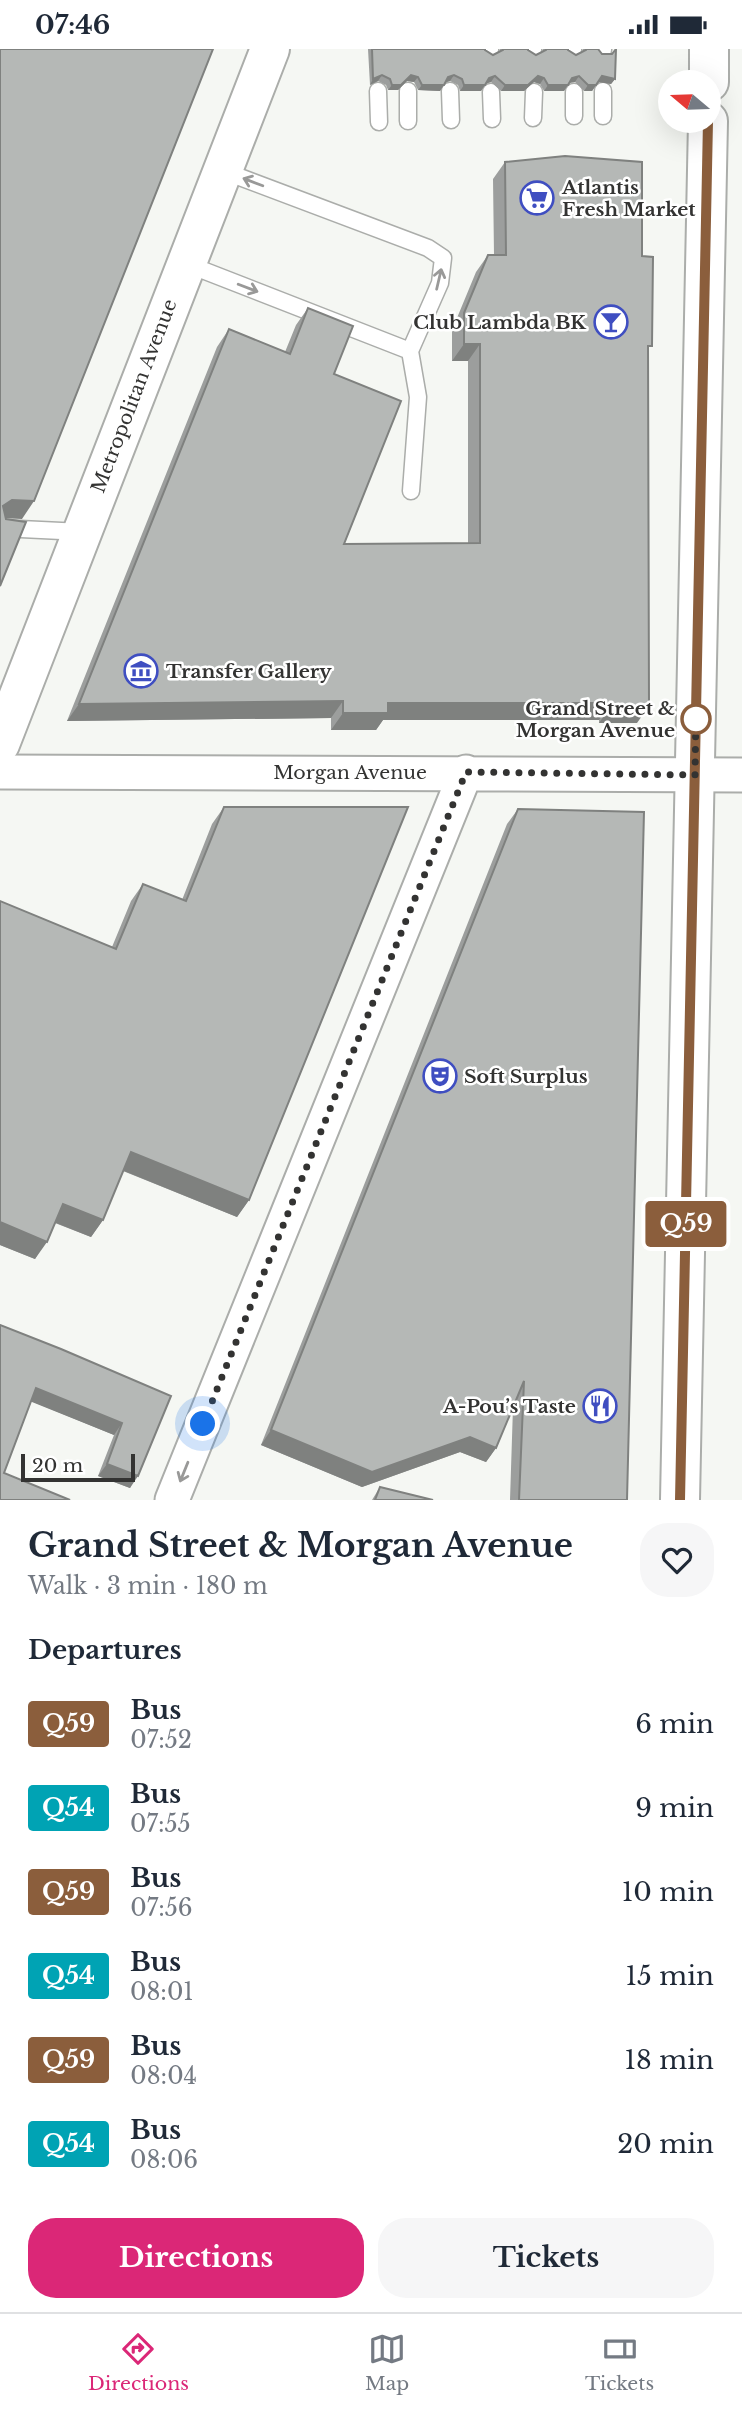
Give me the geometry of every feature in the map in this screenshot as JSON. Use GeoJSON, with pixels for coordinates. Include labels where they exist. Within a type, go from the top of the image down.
{"type":"FeatureCollection","features":[{"type":"Feature","properties":{"kind":"main road","name":"Metropolitan Avenue"},"geometry":{"type":"LineString","coordinates":[[0,744],[270,49]]}},
{"type":"Feature","properties":{"kind":"main road"},"geometry":{"type":"LineString","coordinates":[[709,49],[709,70]]}},
{"type":"Feature","properties":{"kind":"main road"},"geometry":{"type":"LineString","coordinates":[[680,1500],[708,133]]}},
{"type":"Feature","properties":{"kind":"street","name":"Morgan Avenue"},"geometry":{"type":"LineString","coordinates":[[0,772],[742,775]]}},
{"type":"Feature","properties":{"kind":"street"},"geometry":{"type":"LineString","coordinates":[[173,1500],[466,772]]}},
{"type":"Feature","properties":{"kind":"lane"},"geometry":{"type":"LineString","coordinates":[[378,91],[379,122]]}},
{"type":"Feature","properties":{"kind":"lane"},"geometry":{"type":"LineString","coordinates":[[408,91],[408,121]]}},
{"type":"Feature","properties":{"kind":"lane"},"geometry":{"type":"LineString","coordinates":[[450,91],[451,120]]}},
{"type":"Feature","properties":{"kind":"lane"},"geometry":{"type":"LineString","coordinates":[[603,91],[603,116]]}},
{"type":"Feature","properties":{"kind":"lane"},"geometry":{"type":"LineString","coordinates":[[491,92],[492,119]]}},
{"type":"Feature","properties":{"kind":"lane"},"geometry":{"type":"LineString","coordinates":[[533,118],[534,92]]}},
{"type":"Feature","properties":{"kind":"lane"},"geometry":{"type":"LineString","coordinates":[[574,92],[574,116]]}},
{"type":"Feature","properties":{"kind":"lane"},"geometry":{"type":"LineString","coordinates":[[221,170],[428,248],[443,258],[440,283],[410,351],[418,397],[411,491]]}},
{"type":"Feature","properties":{"kind":"lane"},"geometry":{"type":"LineString","coordinates":[[185,263],[410,351]]}},
{"type":"Feature","properties":{"kind":"lane"},"geometry":{"type":"LineString","coordinates":[[0,528],[82,532]]}},
{"type":"Feature","properties":{"kind":"building"},"geometry":{"type":"Polygon","coordinates":[[[0,49],[213,49],[34,501],[12,500],[3,506],[6,519],[26,522],[0,586],[0,49]]]}},
{"type":"Feature","properties":{"kind":"building"},"geometry":{"type":"Polygon","coordinates":[[[372,49],[485,49],[493,55],[503,49],[528,49],[536,55],[546,49],[568,49],[576,55],[586,49],[598,49],[602,54],[612,54],[616,49],[615,79],[602,76],[596,85],[588,85],[579,76],[572,78],[568,85],[548,85],[544,78],[538,76],[528,85],[505,85],[495,76],[489,78],[485,85],[464,85],[462,79],[454,75],[448,77],[444,85],[422,85],[418,77],[411,75],[401,85],[392,85],[390,79],[382,75],[373,79],[372,49]]]}},
{"type":"Feature","properties":{"kind":"building"},"geometry":{"type":"Polygon","coordinates":[[[565,156],[642,162],[642,256],[653,257],[652,346],[648,346],[649,706],[611,706],[611,703],[388,703],[388,713],[343,713],[343,701],[79,704],[229,329],[290,354],[308,308],[353,326],[334,374],[401,401],[344,544],[480,543],[480,344],[464,344],[464,313],[488,255],[506,255],[505,162],[565,156]]]}},
{"type":"Feature","properties":{"kind":"building"},"geometry":{"type":"Polygon","coordinates":[[[224,807],[408,807],[249,1200],[131,1152],[103,1220],[63,1204],[47,1242],[0,1222],[0,901],[116,949],[143,884],[186,901],[224,807]]]}},
{"type":"Feature","properties":{"kind":"building"},"geometry":{"type":"Polygon","coordinates":[[[518,809],[644,812],[627,1500],[519,1500],[524,1381],[496,1448],[470,1437],[372,1472],[271,1430],[518,809]]]}},
{"type":"Feature","properties":{"kind":"building"},"geometry":{"type":"Polygon","coordinates":[[[0,1325],[171,1396],[138,1476],[107,1464],[122,1423],[36,1388],[4,1473],[70,1500],[0,1500],[0,1325]]]}},
{"type":"Feature","properties":{"kind":"building"},"geometry":{"type":"Polygon","coordinates":[[[380,1487],[433,1500],[375,1500],[380,1487]]]}},
{"type":"Feature","properties":{"kind":"bus line","name":"Q59"},"geometry":{"type":"LineString","coordinates":[[680,1500],[708,133]]}},
{"type":"Feature","properties":{"kind":"place","name":"Atlantis Fresh Market"},"geometry":{"type":"Point","coordinates":[537,198]}},
{"type":"Feature","properties":{"kind":"place","name":"Club Lambda BK"},"geometry":{"type":"Point","coordinates":[611,322]}},
{"type":"Feature","properties":{"kind":"place","name":"Transfer Gallery"},"geometry":{"type":"Point","coordinates":[141,671]}},
{"type":"Feature","properties":{"kind":"place","name":"Grand Street & Morgan Avenue"},"geometry":{"type":"Point","coordinates":[696,719]}},
{"type":"Feature","properties":{"kind":"place","name":"Soft Surplus"},"geometry":{"type":"Point","coordinates":[440,1076]}},
{"type":"Feature","properties":{"kind":"place","name":"A-Pou’s Taste"},"geometry":{"type":"Point","coordinates":[600,1406]}},
{"type":"Feature","properties":{"kind":"route"},"geometry":{"type":"LineString","coordinates":[[203,1424],[466,772],[695,775],[696,713],[696,719]]}}]}
